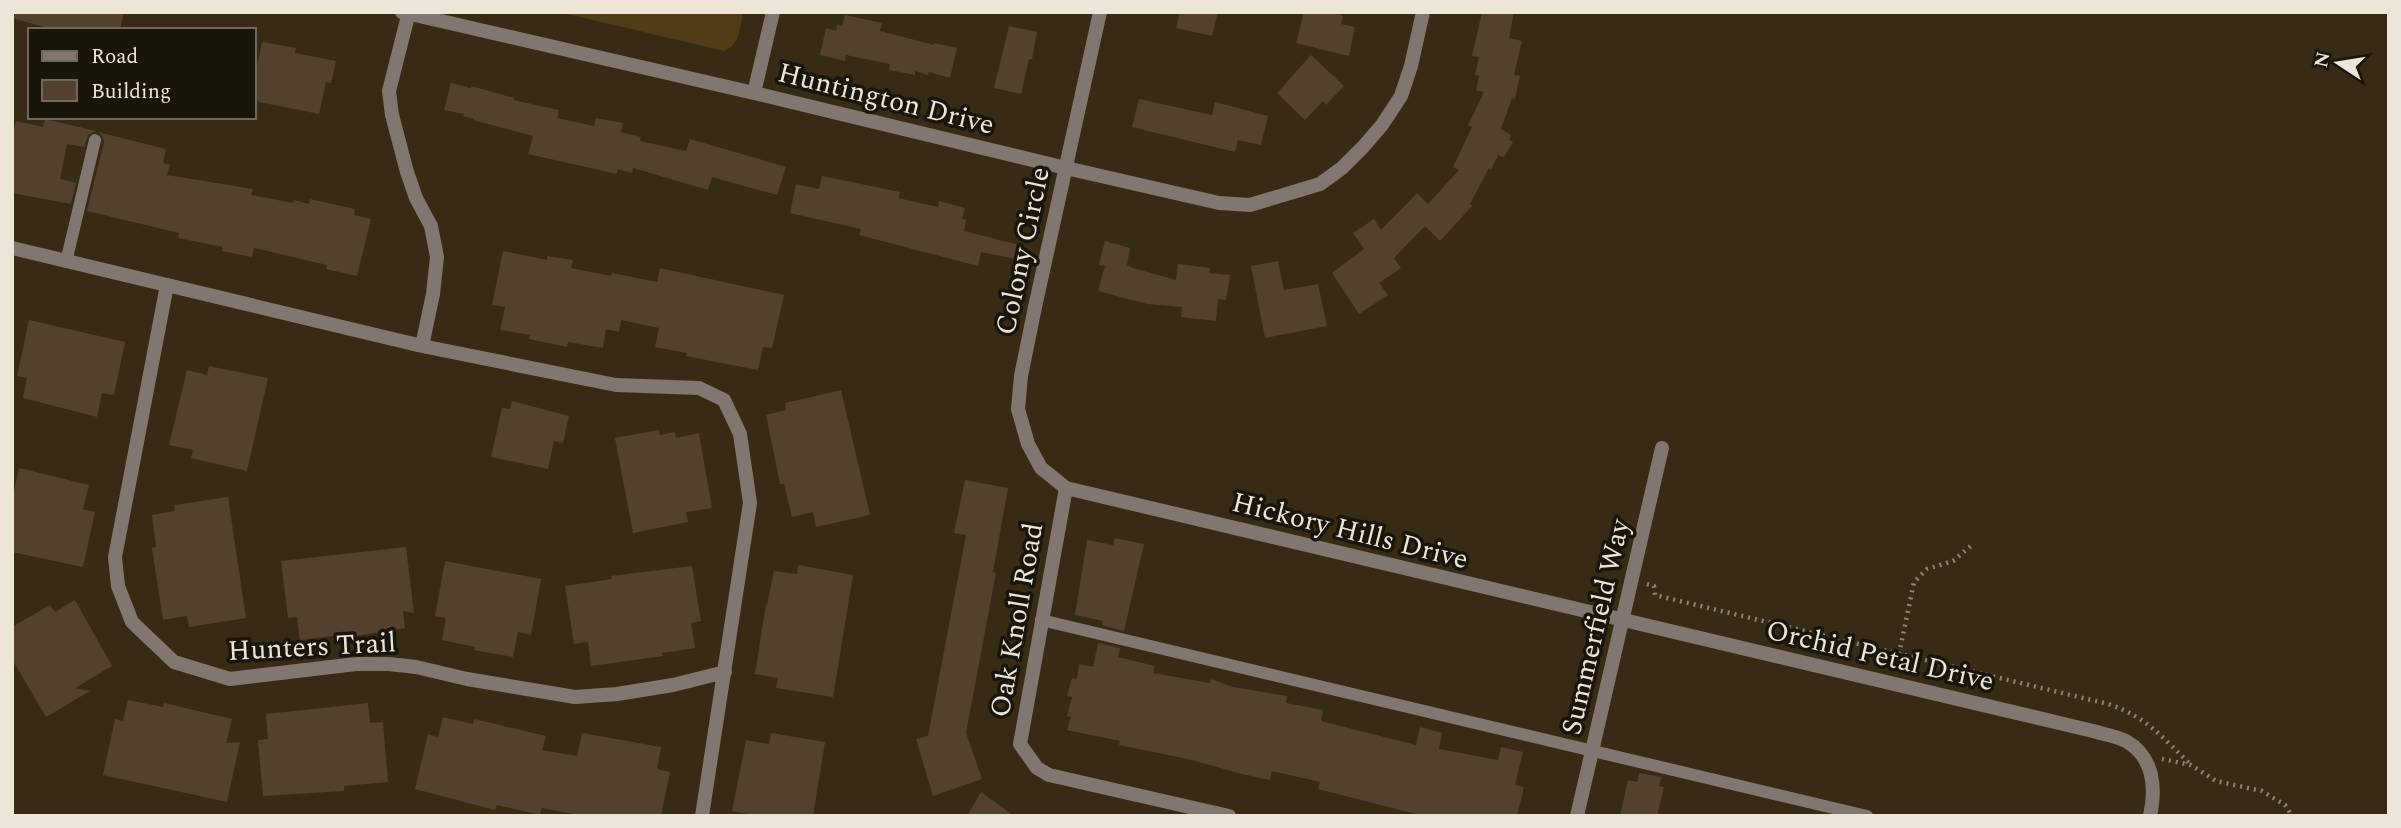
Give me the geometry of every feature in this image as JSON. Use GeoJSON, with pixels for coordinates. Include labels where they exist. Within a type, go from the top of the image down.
{"type":"FeatureCollection","features":[{"type":"Feature","properties":{"kind":"street"},"geometry":{"type":"LineString","coordinates":[[754,93],[773,12]]}},
{"type":"Feature","properties":{"kind":"street","name":"Colony Circle"},"geometry":{"type":"LineString","coordinates":[[1066,488],[1041,468],[1028,444],[1018,409],[1025,353],[1100,12]]}},
{"type":"Feature","properties":{"kind":"street","name":"Huntington Drive"},"geometry":{"type":"LineString","coordinates":[[407,13],[1219,203],[1250,205],[1320,184],[1351,160],[1382,125],[1401,96],[1423,12]]}},
{"type":"Feature","properties":{"kind":"street"},"geometry":{"type":"LineString","coordinates":[[407,13],[389,91],[392,115],[407,172],[416,198],[431,226],[436,257],[433,294],[422,346]]}},
{"type":"Feature","properties":{"kind":"street"},"geometry":{"type":"LineString","coordinates":[[12,248],[422,346],[616,385],[699,388],[724,400],[740,434],[750,503],[702,816]]}},
{"type":"Feature","properties":{"kind":"street","name":"Hunters Trail"},"geometry":{"type":"LineString","coordinates":[[167,285],[115,557],[118,586],[132,622],[174,662],[230,680],[356,664],[389,664],[575,697],[617,694],[673,685],[725,672]]}},
{"type":"Feature","properties":{"kind":"street","name":"Summerfield Way"},"geometry":{"type":"LineString","coordinates":[[1577,816],[1662,448]]}},
{"type":"Feature","properties":{"kind":"street","name":"Oak Knoll Road"},"geometry":{"type":"LineString","coordinates":[[1066,488],[1020,744],[1037,768],[1049,775],[1229,816]]}},
{"type":"Feature","properties":{"kind":"street","name":"Hickory Hills Drive"},"geometry":{"type":"LineString","coordinates":[[1066,488],[1622,621]]}},
{"type":"Feature","properties":{"kind":"street","name":"Orchid Petal Drive"},"geometry":{"type":"LineString","coordinates":[[1622,621],[2093,731],[2126,741],[2143,755]]}},
{"type":"Feature","properties":{"kind":"street"},"geometry":{"type":"LineString","coordinates":[[2143,755],[2153,780],[2150,816]]}},
{"type":"Feature","properties":{"kind":"lane"},"geometry":{"type":"LineString","coordinates":[[66,262],[95,140]]}},
{"type":"Feature","properties":{"kind":"lane"},"geometry":{"type":"LineString","coordinates":[[1041,621],[1867,816]]}},
{"type":"Feature","properties":{"kind":"path"},"geometry":{"type":"LineString","coordinates":[[1899,654],[1914,582],[1927,569],[1954,561],[1972,545]]}},
{"type":"Feature","properties":{"kind":"path"},"geometry":{"type":"LineString","coordinates":[[1632,580],[1654,586],[1655,595],[2130,711],[2148,724],[2191,765],[2216,781],[2262,791],[2286,805],[2292,816]]}},
{"type":"Feature","properties":{"kind":"path"},"geometry":{"type":"LineString","coordinates":[[2143,755],[2191,765]]}},
{"type":"Feature","properties":{"kind":"shaded area"},"geometry":{"type":"Polygon","coordinates":[[[559,12],[743,12],[736,40],[724,51],[559,12]]]}},
{"type":"Feature","properties":{"kind":"building"},"geometry":{"type":"Polygon","coordinates":[[[13,12],[124,12],[120,28],[48,28],[12,18],[13,12]]]}},
{"type":"Feature","properties":{"kind":"building"},"geometry":{"type":"Polygon","coordinates":[[[1180,12],[1218,12],[1212,36],[1176,28],[1180,12]]]}},
{"type":"Feature","properties":{"kind":"building"},"geometry":{"type":"Polygon","coordinates":[[[1304,12],[1334,12],[1343,16],[1341,24],[1355,27],[1349,56],[1296,43],[1304,12]]]}},
{"type":"Feature","properties":{"kind":"building"},"geometry":{"type":"Polygon","coordinates":[[[1482,12],[1514,12],[1509,38],[1522,41],[1514,75],[1520,76],[1515,99],[1512,98],[1501,129],[1511,135],[1509,140],[1513,142],[1504,157],[1498,155],[1491,170],[1489,168],[1470,204],[1472,206],[1440,241],[1425,226],[1394,258],[1401,268],[1379,283],[1388,295],[1359,314],[1332,273],[1364,249],[1353,233],[1374,219],[1381,230],[1417,193],[1428,204],[1459,170],[1453,167],[1472,127],[1468,125],[1484,92],[1476,90],[1479,76],[1475,75],[1479,57],[1472,56],[1482,12]]]}},
{"type":"Feature","properties":{"kind":"building"},"geometry":{"type":"Polygon","coordinates":[[[845,15],[882,23],[880,31],[957,48],[950,78],[929,72],[928,75],[915,71],[915,75],[889,70],[890,64],[846,55],[845,61],[820,55],[826,28],[836,31],[837,25],[842,26],[845,15]]]}},
{"type":"Feature","properties":{"kind":"building"},"geometry":{"type":"Polygon","coordinates":[[[1009,26],[1037,32],[1021,94],[994,88],[1009,26]]]}},
{"type":"Feature","properties":{"kind":"building"},"geometry":{"type":"Polygon","coordinates":[[[262,42],[296,48],[295,53],[336,61],[331,83],[326,82],[319,114],[256,101],[256,70],[262,42]]]}},
{"type":"Feature","properties":{"kind":"building"},"geometry":{"type":"Polygon","coordinates":[[[1311,55],[1344,86],[1326,105],[1323,101],[1305,120],[1277,93],[1311,55]]]}},
{"type":"Feature","properties":{"kind":"building"},"geometry":{"type":"Polygon","coordinates":[[[451,83],[559,110],[557,118],[594,126],[596,118],[623,123],[621,132],[641,137],[640,141],[686,151],[690,139],[786,167],[777,195],[712,177],[708,190],[633,168],[632,173],[618,169],[617,174],[528,154],[533,136],[444,110],[451,83]]]}},
{"type":"Feature","properties":{"kind":"building"},"geometry":{"type":"Polygon","coordinates":[[[1139,99],[1212,115],[1215,102],[1268,116],[1261,145],[1238,140],[1235,152],[1132,127],[1139,99]]]}},
{"type":"Feature","properties":{"kind":"building"},"geometry":{"type":"Polygon","coordinates":[[[45,119],[96,131],[88,135],[84,147],[67,144],[60,179],[76,183],[71,204],[12,193],[12,135],[16,121],[43,127],[45,119]]]}},
{"type":"Feature","properties":{"kind":"building"},"geometry":{"type":"Polygon","coordinates":[[[98,132],[166,149],[163,163],[170,165],[167,175],[253,189],[251,195],[293,203],[294,200],[309,204],[310,199],[355,209],[354,215],[371,219],[357,276],[326,269],[327,265],[254,248],[252,257],[222,251],[223,247],[178,238],[179,233],[87,211],[104,142],[98,132]]]}},
{"type":"Feature","properties":{"kind":"building"},"geometry":{"type":"Polygon","coordinates":[[[822,176],[900,192],[898,198],[938,207],[939,201],[965,208],[962,219],[966,220],[964,231],[1019,245],[1016,259],[981,252],[978,266],[859,235],[861,229],[790,213],[796,184],[819,189],[822,176]]]}},
{"type":"Feature","properties":{"kind":"building"},"geometry":{"type":"Polygon","coordinates":[[[1105,241],[1130,248],[1127,265],[1130,267],[1176,280],[1178,264],[1210,268],[1209,273],[1230,275],[1226,300],[1218,299],[1216,321],[1181,317],[1182,307],[1147,304],[1098,291],[1105,266],[1099,265],[1105,241]]]}},
{"type":"Feature","properties":{"kind":"building"},"geometry":{"type":"Polygon","coordinates":[[[503,251],[547,260],[547,256],[573,260],[571,268],[611,276],[612,273],[657,282],[660,268],[784,295],[772,348],[763,347],[758,370],[655,347],[659,328],[621,320],[619,332],[606,329],[603,348],[568,342],[567,347],[529,339],[530,335],[500,330],[505,307],[492,305],[503,251]]]}},
{"type":"Feature","properties":{"kind":"building"},"geometry":{"type":"Polygon","coordinates":[[[1278,261],[1284,290],[1318,284],[1327,326],[1265,338],[1251,266],[1278,261]]]}},
{"type":"Feature","properties":{"kind":"building"},"geometry":{"type":"Polygon","coordinates":[[[29,320],[125,342],[114,395],[102,393],[97,417],[23,398],[27,378],[17,376],[29,320]]]}},
{"type":"Feature","properties":{"kind":"building"},"geometry":{"type":"Polygon","coordinates":[[[209,366],[268,378],[247,471],[191,458],[193,450],[169,445],[187,370],[207,375],[209,366]]]}},
{"type":"Feature","properties":{"kind":"building"},"geometry":{"type":"Polygon","coordinates":[[[841,390],[870,515],[816,527],[813,512],[792,517],[784,484],[780,484],[766,415],[786,410],[785,403],[841,390]]]}},
{"type":"Feature","properties":{"kind":"building"},"geometry":{"type":"Polygon","coordinates":[[[512,401],[569,416],[563,443],[554,441],[548,469],[491,457],[502,408],[510,409],[512,401]]]}},
{"type":"Feature","properties":{"kind":"building"},"geometry":{"type":"Polygon","coordinates":[[[659,430],[660,435],[675,432],[676,438],[699,433],[712,508],[686,512],[688,522],[633,533],[615,438],[659,430]]]}},
{"type":"Feature","properties":{"kind":"building"},"geometry":{"type":"Polygon","coordinates":[[[19,468],[89,485],[83,509],[95,512],[83,567],[12,552],[12,500],[19,468]]]}},
{"type":"Feature","properties":{"kind":"building"},"geometry":{"type":"Polygon","coordinates":[[[965,480],[1008,488],[993,572],[996,573],[966,733],[982,779],[933,796],[916,739],[928,736],[966,535],[954,533],[965,480]]]}},
{"type":"Feature","properties":{"kind":"building"},"geometry":{"type":"Polygon","coordinates":[[[228,497],[246,618],[189,627],[187,616],[163,620],[152,548],[156,547],[152,515],[175,511],[174,505],[228,497]]]}},
{"type":"Feature","properties":{"kind":"building"},"geometry":{"type":"Polygon","coordinates":[[[1115,538],[1144,544],[1124,631],[1102,625],[1103,621],[1075,615],[1087,540],[1113,545],[1115,538]]]}},
{"type":"Feature","properties":{"kind":"building"},"geometry":{"type":"Polygon","coordinates":[[[406,547],[414,613],[403,611],[405,628],[333,640],[333,636],[300,640],[297,617],[288,618],[281,561],[406,547]]]}},
{"type":"Feature","properties":{"kind":"building"},"geometry":{"type":"Polygon","coordinates":[[[445,561],[541,579],[531,635],[518,632],[513,657],[474,650],[475,647],[442,640],[446,618],[435,616],[445,561]]]}},
{"type":"Feature","properties":{"kind":"building"},"geometry":{"type":"Polygon","coordinates":[[[798,565],[853,575],[833,697],[776,688],[778,678],[755,674],[774,571],[797,574],[798,565]]]}},
{"type":"Feature","properties":{"kind":"building"},"geometry":{"type":"Polygon","coordinates":[[[692,566],[701,621],[691,623],[695,648],[662,653],[663,656],[591,666],[588,642],[574,644],[565,586],[612,579],[611,576],[692,566]]]}},
{"type":"Feature","properties":{"kind":"building"},"geometry":{"type":"Polygon","coordinates":[[[75,600],[112,666],[75,688],[90,691],[46,717],[12,659],[12,627],[50,605],[55,612],[75,600]]]}},
{"type":"Feature","properties":{"kind":"building"},"geometry":{"type":"Polygon","coordinates":[[[1098,643],[1120,648],[1118,657],[1155,666],[1153,673],[1210,683],[1211,679],[1233,687],[1287,696],[1286,703],[1323,710],[1321,721],[1416,745],[1420,727],[1442,733],[1439,749],[1498,760],[1501,747],[1523,752],[1515,785],[1524,787],[1517,816],[1424,816],[1318,789],[1320,782],[1272,771],[1270,780],[1119,745],[1120,741],[1067,730],[1072,697],[1067,696],[1072,678],[1077,679],[1079,664],[1093,667],[1098,643]]]}},
{"type":"Feature","properties":{"kind":"building"},"geometry":{"type":"Polygon","coordinates":[[[128,700],[163,707],[164,703],[232,719],[226,743],[240,742],[227,802],[103,775],[115,719],[123,721],[128,700]]]}},
{"type":"Feature","properties":{"kind":"building"},"geometry":{"type":"Polygon","coordinates":[[[368,703],[370,723],[383,722],[388,782],[344,786],[344,791],[263,796],[258,740],[268,739],[266,714],[368,703]]]}},
{"type":"Feature","properties":{"kind":"building"},"geometry":{"type":"Polygon","coordinates":[[[443,717],[473,724],[474,719],[546,736],[542,750],[577,756],[582,733],[661,747],[657,769],[670,772],[661,816],[583,816],[542,808],[540,815],[497,805],[495,810],[415,789],[428,734],[438,737],[443,717]]]}},
{"type":"Feature","properties":{"kind":"building"},"geometry":{"type":"Polygon","coordinates":[[[771,733],[825,742],[813,816],[758,816],[732,811],[746,740],[769,744],[771,733]]]}},
{"type":"Feature","properties":{"kind":"building"},"geometry":{"type":"Polygon","coordinates":[[[1639,773],[1661,777],[1659,786],[1664,787],[1657,816],[1620,816],[1628,780],[1637,782],[1639,773]]]}},
{"type":"Feature","properties":{"kind":"building"},"geometry":{"type":"Polygon","coordinates":[[[981,792],[1014,816],[967,816],[981,792]]]}}]}
